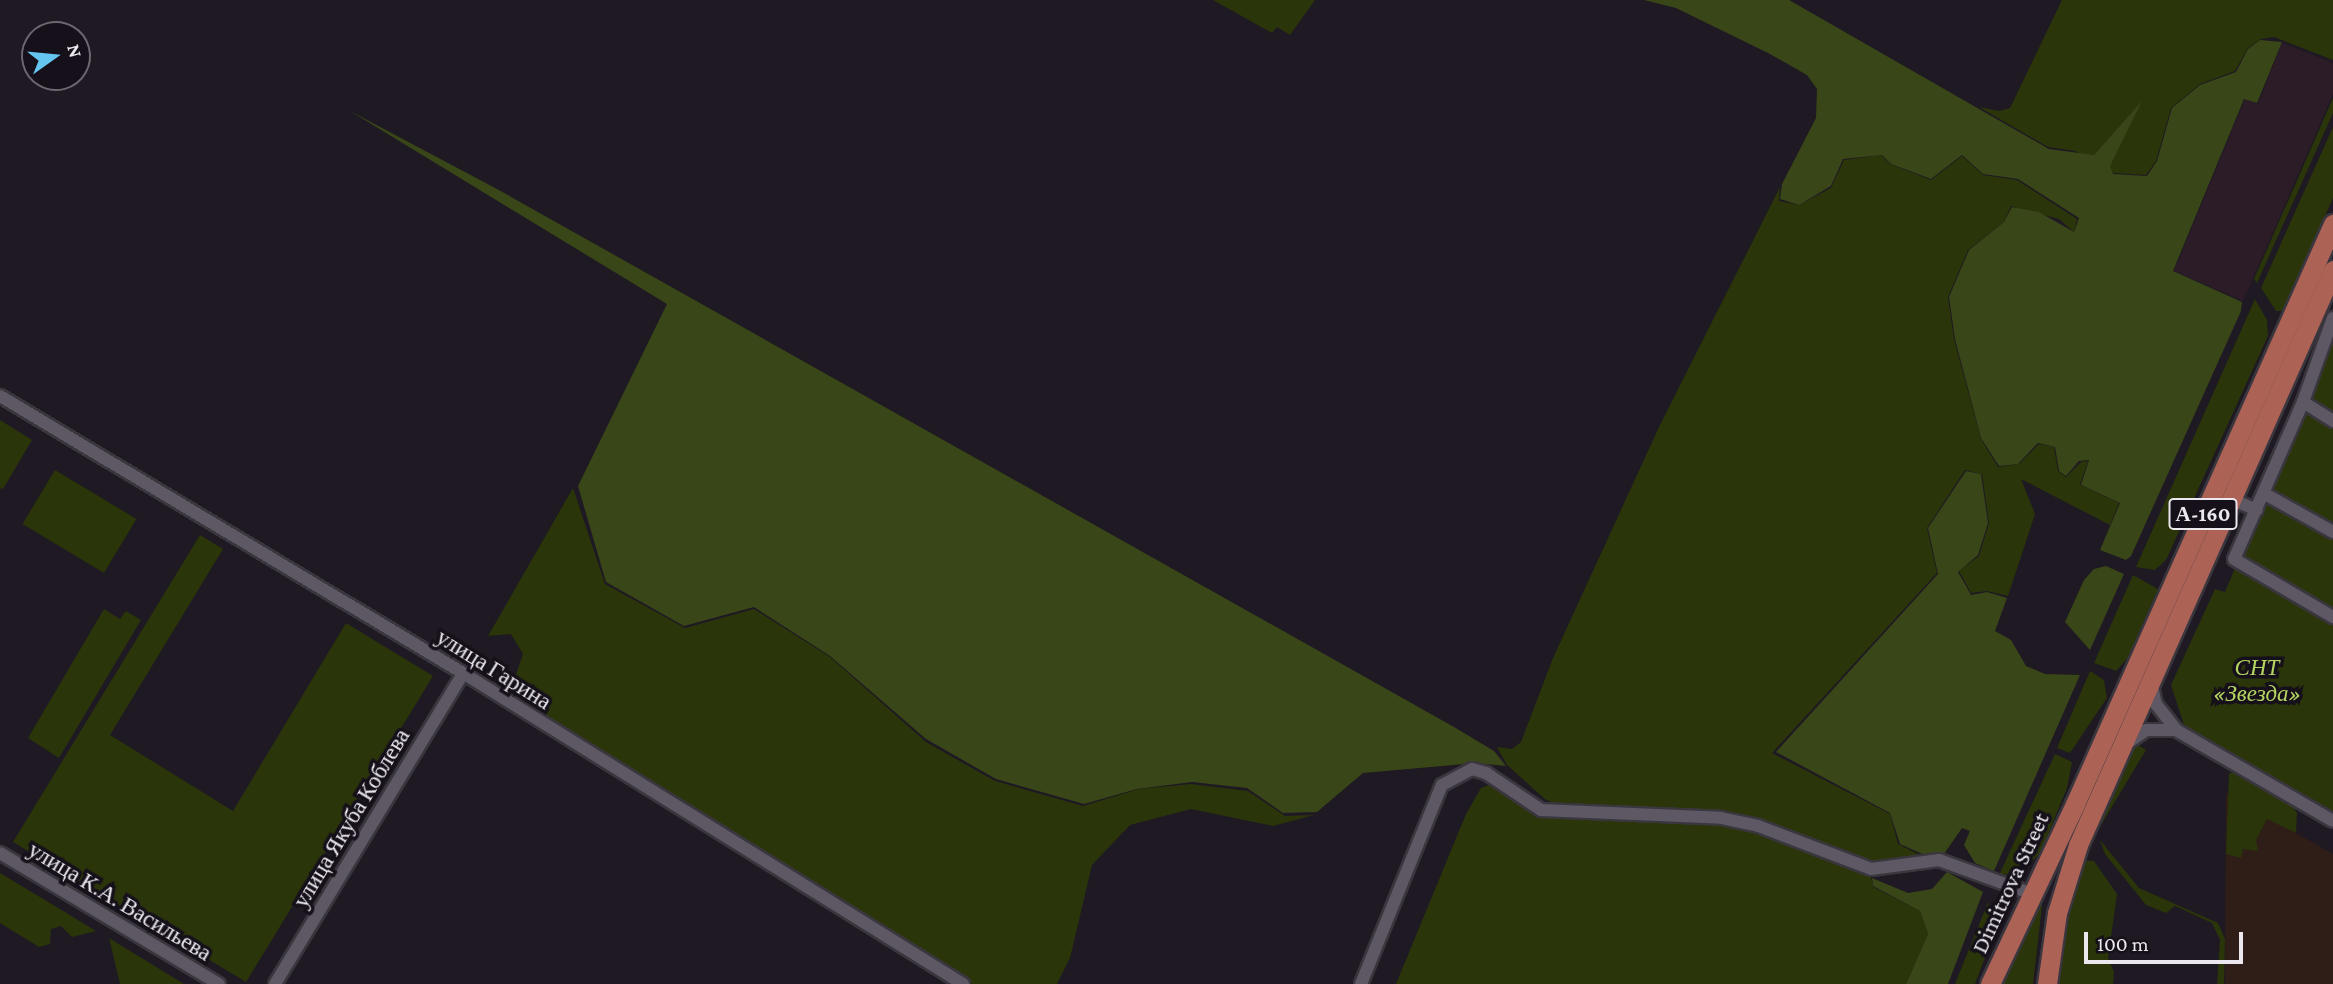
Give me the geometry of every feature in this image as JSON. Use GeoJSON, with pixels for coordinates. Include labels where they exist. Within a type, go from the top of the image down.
{"type":"FeatureCollection","features":[{"type":"Feature","properties":{"kind":"main road","name":"Dimitrova Street"},"geometry":{"type":"LineString","coordinates":[[1990,984],[2030,893],[2076,804],[2333,225]]}},
{"type":"Feature","properties":{"kind":"main road","name":"А-160"},"geometry":{"type":"LineString","coordinates":[[2109,774],[2333,270]]}},
{"type":"Feature","properties":{"kind":"main road"},"geometry":{"type":"LineString","coordinates":[[2047,984],[2063,889],[2109,774]]}},
{"type":"Feature","properties":{"kind":"street"},"geometry":{"type":"LineString","coordinates":[[2333,318],[2329,339],[2265,494],[2234,559],[2333,617]]}},
{"type":"Feature","properties":{"kind":"street","name":"улица Гарина"},"geometry":{"type":"LineString","coordinates":[[0,396],[463,673],[962,984]]}},
{"type":"Feature","properties":{"kind":"street"},"geometry":{"type":"LineString","coordinates":[[2303,402],[2333,421]]}},
{"type":"Feature","properties":{"kind":"street"},"geometry":{"type":"LineString","coordinates":[[2265,494],[2333,532]]}},
{"type":"Feature","properties":{"kind":"street"},"geometry":{"type":"LineString","coordinates":[[2231,499],[2258,510]]}},
{"type":"Feature","properties":{"kind":"street","name":"улица Якуба Коблева"},"geometry":{"type":"LineString","coordinates":[[275,984],[463,673]]}},
{"type":"Feature","properties":{"kind":"street"},"geometry":{"type":"LineString","coordinates":[[2151,680],[2156,704],[2176,730],[2333,821]]}},
{"type":"Feature","properties":{"kind":"street"},"geometry":{"type":"LineString","coordinates":[[2109,774],[2133,736],[2159,728],[2176,730]]}},
{"type":"Feature","properties":{"kind":"street"},"geometry":{"type":"LineString","coordinates":[[1361,984],[1442,785],[1472,769],[1486,773],[1541,810],[1721,818],[1758,825],[1871,869],[1939,860],[2030,893]]}},
{"type":"Feature","properties":{"kind":"street","name":"улица К.А. Васильева"},"geometry":{"type":"LineString","coordinates":[[0,853],[219,984]]}},
{"type":"Feature","properties":{"kind":"shaded area"},"geometry":{"type":"Polygon","coordinates":[[[2282,43],[2333,63],[2333,94],[2243,301],[2174,271],[2245,99],[2258,104],[2282,43]]]}},
{"type":"Feature","properties":{"kind":"shaded area"},"geometry":{"type":"Polygon","coordinates":[[[2226,793],[2333,854],[2333,984],[2225,984],[2226,793]]]}},
{"type":"Feature","properties":{"kind":"green space"},"geometry":{"type":"Polygon","coordinates":[[[1213,0],[1315,0],[1290,35],[1277,27],[1272,33],[1213,0]]]}},
{"type":"Feature","properties":{"kind":"green space"},"geometry":{"type":"Polygon","coordinates":[[[1644,0],[1789,0],[2049,149],[2094,155],[2142,101],[2110,166],[2113,174],[2147,176],[2157,161],[2172,108],[2200,85],[2236,72],[2248,49],[2260,40],[2282,42],[2257,103],[2244,99],[2173,271],[2242,302],[2241,311],[2131,556],[2126,560],[2100,550],[2120,503],[2081,485],[2089,460],[2079,461],[2066,476],[2059,471],[2055,447],[2038,443],[2018,464],[1999,466],[1981,438],[1955,339],[1949,297],[1969,250],[2004,222],[2012,207],[2039,212],[2074,232],[2079,218],[2018,179],[1983,174],[1962,155],[1931,179],[1891,164],[1882,155],[1843,159],[1831,186],[1799,205],[1780,199],[1782,184],[1816,118],[1817,89],[1807,75],[1770,54],[1676,8],[1644,0]]]}},
{"type":"Feature","properties":{"kind":"green space"},"geometry":{"type":"Polygon","coordinates":[[[2062,0],[2333,0],[2333,60],[2274,37],[2261,39],[2248,48],[2235,71],[2200,84],[2171,108],[2156,161],[2146,175],[2113,173],[2075,151],[2048,147],[1979,107],[1999,111],[2010,108],[2062,0]]]}},
{"type":"Feature","properties":{"kind":"green space"},"geometry":{"type":"Polygon","coordinates":[[[2333,98],[2333,113],[2257,283],[2254,279],[2333,98]]]}},
{"type":"Feature","properties":{"kind":"green space"},"geometry":{"type":"Polygon","coordinates":[[[350,111],[497,189],[1454,727],[1494,751],[1506,766],[1476,763],[1363,773],[1317,812],[1283,813],[1247,788],[1192,782],[1137,789],[1084,804],[996,779],[926,739],[830,656],[754,607],[684,626],[606,582],[578,486],[667,304],[350,111]]]}},
{"type":"Feature","properties":{"kind":"green space"},"geometry":{"type":"Polygon","coordinates":[[[2333,127],[2333,198],[2291,294],[2282,311],[2276,311],[2261,288],[2333,127]]]}},
{"type":"Feature","properties":{"kind":"green space"},"geometry":{"type":"Polygon","coordinates":[[[1881,155],[1890,164],[1931,180],[1962,156],[1983,175],[2017,180],[2077,219],[2074,232],[2059,219],[2011,206],[2004,222],[1968,250],[1948,297],[1954,339],[1981,439],[1998,467],[2019,464],[2039,444],[2054,447],[2058,471],[2066,477],[2081,462],[2088,461],[2080,485],[2119,503],[2110,525],[2021,479],[2035,514],[2008,596],[1987,591],[1971,593],[1959,571],[1979,556],[1989,523],[1982,474],[1965,470],[1927,528],[1937,573],[1772,753],[1890,814],[1898,844],[1924,857],[1872,863],[1747,815],[1567,807],[1546,800],[1507,765],[1497,747],[1512,749],[1521,742],[1553,658],[1659,427],[1780,187],[1779,201],[1799,205],[1831,188],[1844,160],[1881,155]]]}},
{"type":"Feature","properties":{"kind":"green space"},"geometry":{"type":"Polygon","coordinates":[[[2255,299],[2267,320],[2268,336],[2166,560],[2155,570],[2136,567],[2255,299]]]}},
{"type":"Feature","properties":{"kind":"green space","name":"СНТ «Звезда»"},"geometry":{"type":"Polygon","coordinates":[[[2333,313],[2333,812],[2185,728],[2171,685],[2215,589],[2225,592],[2235,568],[2226,564],[2333,313]]]}},
{"type":"Feature","properties":{"kind":"green space"},"geometry":{"type":"Polygon","coordinates":[[[0,420],[32,440],[3,489],[0,488],[0,420]]]}},
{"type":"Feature","properties":{"kind":"green space"},"geometry":{"type":"Polygon","coordinates":[[[55,470],[136,519],[104,573],[23,524],[55,470]]]}},
{"type":"Feature","properties":{"kind":"green space"},"geometry":{"type":"Polygon","coordinates":[[[1966,471],[1981,474],[1988,523],[1978,555],[1958,572],[1971,595],[1987,592],[2007,598],[1995,631],[2011,640],[2026,666],[2045,674],[2080,675],[1994,871],[1975,863],[1964,845],[1970,831],[1962,828],[1944,854],[1927,856],[1900,844],[1890,813],[1776,752],[1938,574],[1928,528],[1966,471]]]}},
{"type":"Feature","properties":{"kind":"green space"},"geometry":{"type":"Polygon","coordinates":[[[573,488],[605,584],[685,628],[754,609],[830,657],[926,742],[995,781],[1083,806],[1139,789],[1191,784],[1248,791],[1285,816],[1314,815],[1273,826],[1191,809],[1130,825],[1092,865],[1070,958],[1057,984],[972,984],[510,692],[523,654],[511,634],[488,636],[573,488]]]}},
{"type":"Feature","properties":{"kind":"green space"},"geometry":{"type":"Polygon","coordinates":[[[200,535],[223,549],[110,735],[233,811],[346,623],[433,676],[246,982],[13,842],[200,535]]]}},
{"type":"Feature","properties":{"kind":"green space"},"geometry":{"type":"Polygon","coordinates":[[[2106,566],[2124,574],[2090,650],[2065,622],[2084,580],[2094,569],[2106,566]]]}},
{"type":"Feature","properties":{"kind":"green space"},"geometry":{"type":"Polygon","coordinates":[[[2133,575],[2158,589],[2127,659],[2116,671],[2094,663],[2133,575]]]}},
{"type":"Feature","properties":{"kind":"green space"},"geometry":{"type":"Polygon","coordinates":[[[104,609],[120,619],[126,611],[141,620],[59,758],[28,738],[104,609]]]}},
{"type":"Feature","properties":{"kind":"green space"},"geometry":{"type":"Polygon","coordinates":[[[2090,671],[2104,680],[2107,698],[2070,753],[2057,748],[2090,671]]]}},
{"type":"Feature","properties":{"kind":"green space"},"geometry":{"type":"Polygon","coordinates":[[[2135,743],[2146,750],[2098,830],[2108,789],[2135,743]]]}},
{"type":"Feature","properties":{"kind":"green space"},"geometry":{"type":"Polygon","coordinates":[[[2055,754],[2072,762],[2067,788],[2040,854],[2017,874],[1999,875],[2055,754]]]}},
{"type":"Feature","properties":{"kind":"green space"},"geometry":{"type":"Polygon","coordinates":[[[2229,773],[2240,773],[2290,803],[2297,813],[2296,833],[2267,819],[2256,840],[2258,851],[2243,849],[2241,858],[2226,854],[2229,773]]]}},
{"type":"Feature","properties":{"kind":"green space"},"geometry":{"type":"Polygon","coordinates":[[[1491,784],[1529,810],[1556,816],[1722,824],[1758,831],[1834,858],[1871,877],[1873,887],[1920,911],[1928,934],[1906,984],[1396,984],[1466,814],[1481,788],[1491,784]]]}},
{"type":"Feature","properties":{"kind":"green space"},"geometry":{"type":"Polygon","coordinates":[[[2100,840],[2139,888],[2218,923],[2225,939],[2224,984],[2217,984],[2220,940],[2212,923],[2175,906],[2166,913],[2146,905],[2105,854],[2100,840]]]}},
{"type":"Feature","properties":{"kind":"green space"},"geometry":{"type":"Polygon","coordinates":[[[2083,860],[2094,861],[2117,894],[2108,958],[2114,972],[2113,984],[2058,984],[2073,874],[2083,860]]]}},
{"type":"Feature","properties":{"kind":"green space"},"geometry":{"type":"Polygon","coordinates":[[[1947,872],[1983,892],[1948,984],[1906,984],[1928,934],[1920,911],[1873,886],[1872,878],[1908,893],[1932,889],[1947,872]]]}},
{"type":"Feature","properties":{"kind":"green space"},"geometry":{"type":"Polygon","coordinates":[[[0,873],[96,931],[72,937],[61,926],[51,929],[50,944],[39,947],[0,923],[0,873]]]}},
{"type":"Feature","properties":{"kind":"green space"},"geometry":{"type":"Polygon","coordinates":[[[2039,899],[2042,906],[2033,984],[1996,984],[2039,899]]]}},
{"type":"Feature","properties":{"kind":"green space"},"geometry":{"type":"Polygon","coordinates":[[[1988,902],[1996,928],[1975,984],[1955,984],[1988,902]]]}},
{"type":"Feature","properties":{"kind":"green space"},"geometry":{"type":"Polygon","coordinates":[[[109,938],[184,984],[120,984],[109,938]]]}}]}
